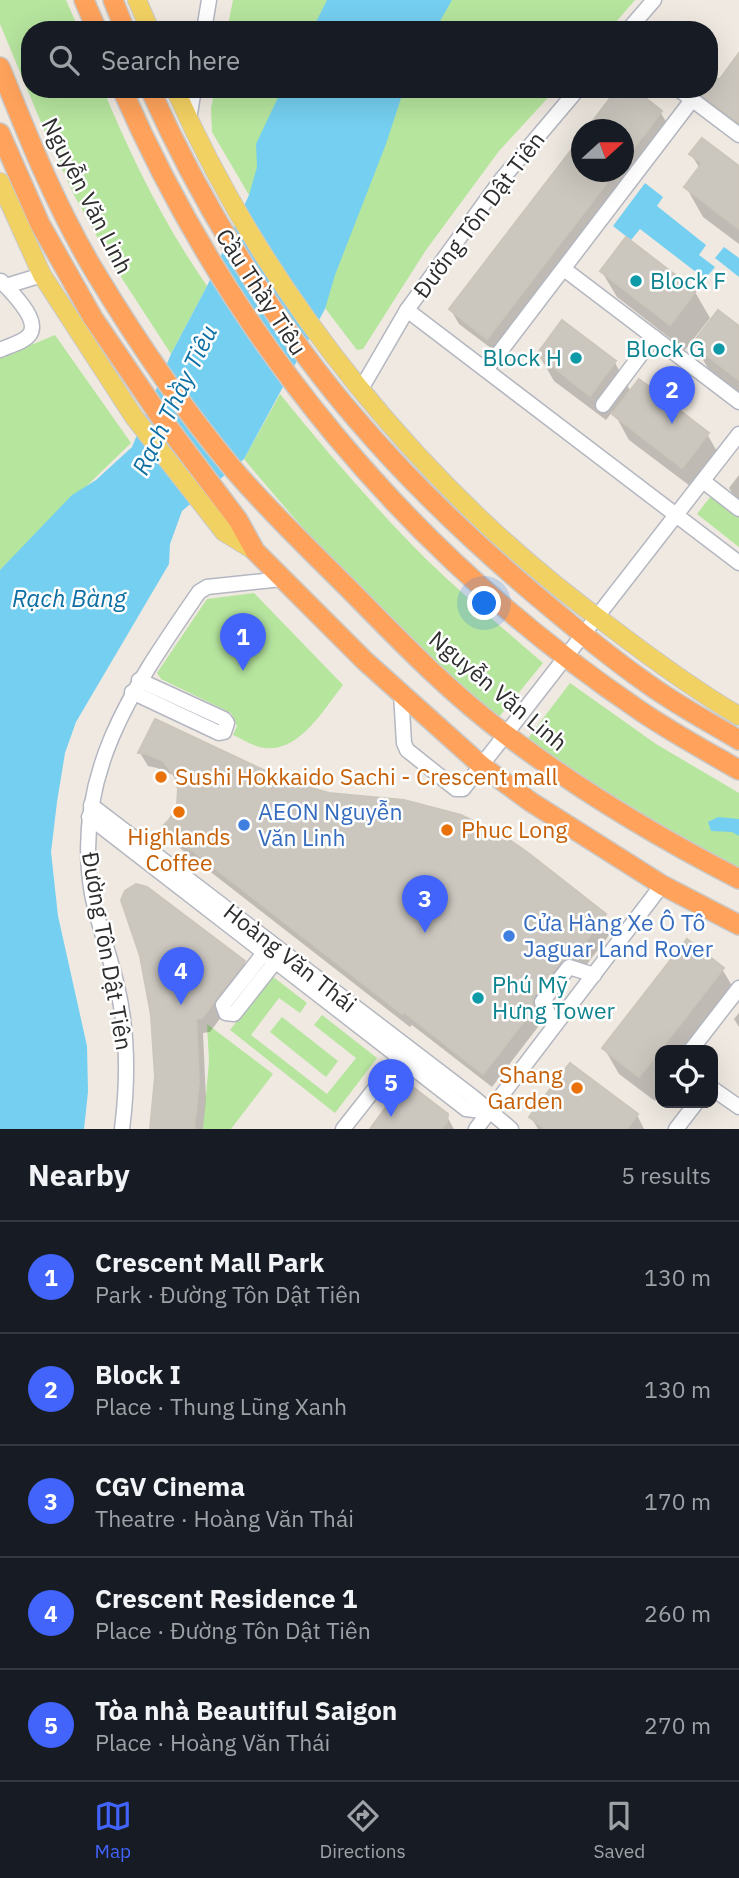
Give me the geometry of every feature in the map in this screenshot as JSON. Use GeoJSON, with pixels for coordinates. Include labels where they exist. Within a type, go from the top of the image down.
{"type":"FeatureCollection","features":[{"type":"Feature","properties":{"kind":"highway"},"geometry":{"type":"LineString","coordinates":[[84,0],[93,21]]}},
{"type":"Feature","properties":{"kind":"highway"},"geometry":{"type":"LineString","coordinates":[[113,0],[121,21]]}},
{"type":"Feature","properties":{"kind":"highway","name":"Nguyễn Văn Linh"},"geometry":{"type":"LineString","coordinates":[[0,67],[41,169],[80,245],[117,306],[191,414],[259,497],[430,669],[506,735],[564,776],[692,855],[739,879]]}},
{"type":"Feature","properties":{"kind":"highway","name":"Cầu Thầy Tiêu"},"geometry":{"type":"LineString","coordinates":[[126,98],[168,188],[249,322],[321,420],[436,545],[567,658]]}},
{"type":"Feature","properties":{"kind":"highway","name":"Cầu Thầy Tiêu"},"geometry":{"type":"LineString","coordinates":[[154,98],[223,228],[302,350],[339,398],[376,442],[454,522],[584,636]]}},
{"type":"Feature","properties":{"kind":"highway"},"geometry":{"type":"LineString","coordinates":[[0,133],[40,224],[93,318],[231,526],[346,643],[482,766],[531,802],[662,885],[739,925]]}},
{"type":"Feature","properties":{"kind":"highway"},"geometry":{"type":"LineString","coordinates":[[584,636],[649,685],[739,740]]}},
{"type":"Feature","properties":{"kind":"highway"},"geometry":{"type":"LineString","coordinates":[[567,658],[641,711],[739,770]]}},
{"type":"Feature","properties":{"kind":"main road"},"geometry":{"type":"LineString","coordinates":[[137,0],[146,21]]}},
{"type":"Feature","properties":{"kind":"main road"},"geometry":{"type":"LineString","coordinates":[[179,98],[189,119]]}},
{"type":"Feature","properties":{"kind":"main road","name":"Cầu Thầy Tiêu"},"geometry":{"type":"LineString","coordinates":[[189,119],[240,215],[274,270],[359,386]]}},
{"type":"Feature","properties":{"kind":"main road"},"geometry":{"type":"LineString","coordinates":[[0,182],[4,204],[76,330],[153,444],[231,526]]}},
{"type":"Feature","properties":{"kind":"main road"},"geometry":{"type":"LineString","coordinates":[[359,386],[411,448],[519,554],[597,619],[662,667],[739,716]]}},
{"type":"Feature","properties":{"kind":"street"},"geometry":{"type":"LineString","coordinates":[[206,21],[209,0]]}},
{"type":"Feature","properties":{"kind":"street"},"geometry":{"type":"LineString","coordinates":[[636,21],[654,0]]}},
{"type":"Feature","properties":{"kind":"street"},"geometry":{"type":"LineString","coordinates":[[189,119],[192,98]]}},
{"type":"Feature","properties":{"kind":"street","name":"Đường Tôn Dật Tiên"},"geometry":{"type":"LineString","coordinates":[[359,386],[407,310],[501,180],[570,98]]}},
{"type":"Feature","properties":{"kind":"street"},"geometry":{"type":"LineString","coordinates":[[689,98],[739,135]]}},
{"type":"Feature","properties":{"kind":"street"},"geometry":{"type":"LineString","coordinates":[[486,370],[692,100]]}},
{"type":"Feature","properties":{"kind":"street"},"geometry":{"type":"LineString","coordinates":[[564,269],[739,402]]}},
{"type":"Feature","properties":{"kind":"street"},"geometry":{"type":"LineString","coordinates":[[0,350],[31,332],[24,307],[3,283],[43,275]]}},
{"type":"Feature","properties":{"kind":"street"},"geometry":{"type":"LineString","coordinates":[[407,310],[739,564]]}},
{"type":"Feature","properties":{"kind":"street"},"geometry":{"type":"LineString","coordinates":[[603,405],[654,337]]}},
{"type":"Feature","properties":{"kind":"street"},"geometry":{"type":"LineString","coordinates":[[401,693],[404,743],[407,750],[456,789],[463,789],[678,516],[739,434]]}},
{"type":"Feature","properties":{"kind":"street"},"geometry":{"type":"LineString","coordinates":[[703,481],[739,509]]}},
{"type":"Feature","properties":{"kind":"street","name":"Đường Tôn Dật Tiên"},"geometry":{"type":"LineString","coordinates":[[122,1129],[126,1066],[123,1024],[117,988],[92,894],[88,863],[90,811],[101,762],[136,686],[199,592],[207,587],[282,579]]}},
{"type":"Feature","properties":{"kind":"street"},"geometry":{"type":"LineString","coordinates":[[136,686],[224,719],[228,723],[227,728],[219,733],[136,686]]}},
{"type":"Feature","properties":{"kind":"street","name":"Hoàng Văn Thái"},"geometry":{"type":"LineString","coordinates":[[90,811],[269,957],[326,994]]}},
{"type":"Feature","properties":{"kind":"street","name":"Hoàng Văn Thái"},"geometry":{"type":"LineString","coordinates":[[90,811],[403,1053],[466,1109],[489,1112],[511,1129]]}},
{"type":"Feature","properties":{"kind":"street"},"geometry":{"type":"LineString","coordinates":[[476,1129],[662,885]]}},
{"type":"Feature","properties":{"kind":"street"},"geometry":{"type":"LineString","coordinates":[[555,1025],[542,1002],[569,967],[594,975]]}},
{"type":"Feature","properties":{"kind":"street"},"geometry":{"type":"LineString","coordinates":[[695,1045],[739,988]]}},
{"type":"Feature","properties":{"kind":"street"},"geometry":{"type":"LineString","coordinates":[[343,1129],[403,1053]]}},
{"type":"Feature","properties":{"kind":"street"},"geometry":{"type":"LineString","coordinates":[[718,1092],[739,1107]]}},
{"type":"Feature","properties":{"kind":"street"},"geometry":{"type":"LineString","coordinates":[[676,1129],[692,1108]]}},
{"type":"Feature","properties":{"kind":"green space"},"geometry":{"type":"Polygon","coordinates":[[[0,0],[66,0],[75,21],[21,21],[21,74],[0,24],[0,0]]]}},
{"type":"Feature","properties":{"kind":"green space"},"geometry":{"type":"Polygon","coordinates":[[[233,0],[362,0],[350,21],[229,21],[233,0]]]}},
{"type":"Feature","properties":{"kind":"green space"},"geometry":{"type":"Polygon","coordinates":[[[432,0],[635,0],[617,21],[421,21],[432,0]]]}},
{"type":"Feature","properties":{"kind":"green space"},"geometry":{"type":"Polygon","coordinates":[[[31,98],[107,98],[150,190],[207,286],[171,354],[110,260],[74,195],[31,98]]]}},
{"type":"Feature","properties":{"kind":"green space"},"geometry":{"type":"Polygon","coordinates":[[[213,98],[313,98],[249,195],[212,132],[213,98]]]}},
{"type":"Feature","properties":{"kind":"green space"},"geometry":{"type":"Polygon","coordinates":[[[385,98],[548,98],[499,151],[426,250],[363,349],[357,350],[309,287],[385,98]]]}},
{"type":"Feature","properties":{"kind":"green space"},"geometry":{"type":"Polygon","coordinates":[[[55,335],[131,443],[0,570],[0,358],[55,335]]]}},
{"type":"Feature","properties":{"kind":"green space"},"geometry":{"type":"Polygon","coordinates":[[[280,394],[351,478],[426,559],[543,663],[498,718],[463,689],[365,595],[244,459],[280,394]]]}},
{"type":"Feature","properties":{"kind":"green space"},"geometry":{"type":"Polygon","coordinates":[[[711,496],[739,517],[739,547],[697,514],[711,496]]]}},
{"type":"Feature","properties":{"kind":"green space"},"geometry":{"type":"Polygon","coordinates":[[[254,593],[343,685],[308,729],[285,745],[273,748],[259,747],[233,735],[237,726],[231,713],[161,679],[157,673],[207,599],[254,593]]]}},
{"type":"Feature","properties":{"kind":"green space"},"geometry":{"type":"Polygon","coordinates":[[[570,683],[656,744],[739,793],[739,869],[629,812],[526,741],[570,683]]]}},
{"type":"Feature","properties":{"kind":"green space"},"geometry":{"type":"Polygon","coordinates":[[[272,976],[307,1003],[300,1013],[279,998],[251,1035],[327,1094],[356,1058],[314,1025],[322,1015],[377,1058],[335,1113],[230,1030],[272,976]]]}},
{"type":"Feature","properties":{"kind":"green space"},"geometry":{"type":"Polygon","coordinates":[[[282,1017],[338,1061],[326,1077],[270,1032],[282,1017]]]}},
{"type":"Feature","properties":{"kind":"green space"},"geometry":{"type":"Polygon","coordinates":[[[207,1024],[273,1074],[231,1129],[203,1129],[209,1061],[207,1024]]]}},
{"type":"Feature","properties":{"kind":"water"},"geometry":{"type":"Polygon","coordinates":[[[327,0],[452,0],[440,21],[316,21],[327,0]]]}},
{"type":"Feature","properties":{"kind":"water","name":"Rạch Bàng"},"geometry":{"type":"Polygon","coordinates":[[[278,98],[401,98],[335,275],[325,309],[244,459],[182,511],[170,544],[169,564],[76,722],[65,753],[51,852],[58,916],[87,1046],[88,1092],[84,1129],[0,1129],[0,570],[72,495],[96,480],[132,447],[171,354],[207,286],[249,195],[257,167],[256,144],[278,98]]]}},
{"type":"Feature","properties":{"kind":"water"},"geometry":{"type":"Polygon","coordinates":[[[645,183],[663,197],[657,206],[706,245],[699,255],[715,267],[705,279],[640,229],[631,240],[613,226],[645,183]]]}},
{"type":"Feature","properties":{"kind":"water"},"geometry":{"type":"Polygon","coordinates":[[[724,247],[739,258],[739,277],[715,258],[724,247]]]}},
{"type":"Feature","properties":{"kind":"water"},"geometry":{"type":"Polygon","coordinates":[[[718,817],[739,819],[739,836],[732,832],[711,831],[708,822],[718,817]]]}},
{"type":"Feature","properties":{"kind":"building"},"geometry":{"type":"Polygon","coordinates":[[[739,53],[739,123],[706,98],[718,98],[719,80],[739,53]]]}},
{"type":"Feature","properties":{"kind":"building"},"geometry":{"type":"Polygon","coordinates":[[[610,98],[645,98],[662,111],[634,148],[634,119],[594,119],[610,98]]]}},
{"type":"Feature","properties":{"kind":"building"},"geometry":{"type":"Polygon","coordinates":[[[702,138],[739,166],[739,229],[684,187],[702,163],[689,154],[702,138]]]}},
{"type":"Feature","properties":{"kind":"building"},"geometry":{"type":"Polygon","coordinates":[[[571,150],[571,182],[607,182],[487,339],[449,309],[571,150]]]}},
{"type":"Feature","properties":{"kind":"building","name":"Block F"},"geometry":{"type":"Polygon","coordinates":[[[626,237],[696,291],[670,325],[600,271],[626,237]]]}},
{"type":"Feature","properties":{"kind":"building","name":"Block G"},"geometry":{"type":"Polygon","coordinates":[[[718,310],[739,326],[739,380],[692,344],[718,310]]]}},
{"type":"Feature","properties":{"kind":"building","name":"Block H"},"geometry":{"type":"Polygon","coordinates":[[[562,320],[616,361],[590,396],[537,354],[562,320]]]}},
{"type":"Feature","properties":{"kind":"building"},"geometry":{"type":"Polygon","coordinates":[[[639,379],[709,433],[682,468],[612,414],[639,379]]]}},
{"type":"Feature","properties":{"kind":"building"},"geometry":{"type":"Polygon","coordinates":[[[155,719],[287,781],[329,793],[404,800],[461,815],[502,835],[527,852],[606,914],[573,958],[561,961],[534,996],[534,1008],[483,1074],[162,827],[177,806],[176,778],[163,761],[138,753],[155,719]]]}},
{"type":"Feature","properties":{"kind":"building"},"geometry":{"type":"Polygon","coordinates":[[[136,884],[147,887],[245,961],[202,1018],[196,1019],[199,1082],[194,1129],[150,1129],[155,1077],[151,1015],[140,956],[121,900],[125,891],[136,884]]]}},
{"type":"Feature","properties":{"kind":"building"},"geometry":{"type":"Polygon","coordinates":[[[687,939],[724,968],[664,1045],[655,1045],[655,1056],[639,1077],[602,1048],[687,939]]]}},
{"type":"Feature","properties":{"kind":"building","name":"Shang Garden"},"geometry":{"type":"Polygon","coordinates":[[[570,1063],[638,1114],[627,1129],[545,1129],[529,1117],[570,1063]]]}},
{"type":"Feature","properties":{"kind":"building"},"geometry":{"type":"Polygon","coordinates":[[[405,1081],[448,1114],[447,1122],[441,1129],[370,1129],[405,1081]]]}},
{"type":"Feature","properties":{"kind":"place","name":"Block F"},"geometry":{"type":"Point","coordinates":[636,281]}},
{"type":"Feature","properties":{"kind":"place","name":"Block G"},"geometry":{"type":"Point","coordinates":[719,349]}},
{"type":"Feature","properties":{"kind":"place","name":"Block H"},"geometry":{"type":"Point","coordinates":[576,358]}},
{"type":"Feature","properties":{"kind":"place","name":"Block I"},"geometry":{"type":"Point","coordinates":[672,424]}},
{"type":"Feature","properties":{"kind":"place","name":"Crescent Mall Park"},"geometry":{"type":"Point","coordinates":[243,671]}},
{"type":"Feature","properties":{"kind":"place","name":"Sushi Hokkaido Sachi - Crescent mall"},"geometry":{"type":"Point","coordinates":[161,777]}},
{"type":"Feature","properties":{"kind":"place","name":"Highlands Coffee"},"geometry":{"type":"Point","coordinates":[179,812]}},
{"type":"Feature","properties":{"kind":"place","name":"AEON Nguyễn Văn Linh"},"geometry":{"type":"Point","coordinates":[244,825]}},
{"type":"Feature","properties":{"kind":"place","name":"Phuc Long"},"geometry":{"type":"Point","coordinates":[447,830]}},
{"type":"Feature","properties":{"kind":"place","name":"CGV Cinema"},"geometry":{"type":"Point","coordinates":[425,933]}},
{"type":"Feature","properties":{"kind":"place","name":"Cửa Hàng Xe Ô Tô Jaguar Land Rover"},"geometry":{"type":"Point","coordinates":[509,936]}},
{"type":"Feature","properties":{"kind":"place","name":"Phú Mỹ Hưng Tower"},"geometry":{"type":"Point","coordinates":[478,998]}},
{"type":"Feature","properties":{"kind":"place","name":"Crescent Residence 1"},"geometry":{"type":"Point","coordinates":[181,1005]}},
{"type":"Feature","properties":{"kind":"place","name":"Shang Garden"},"geometry":{"type":"Point","coordinates":[577,1088]}},
{"type":"Feature","properties":{"kind":"place","name":"Tòa nhà Beautiful Saigon"},"geometry":{"type":"Point","coordinates":[391,1117]}},
{"type":"Feature","properties":{"kind":"water label","name":"Rạch Thầy Tiêu"},"geometry":{"type":"Point","coordinates":[175,400]}}]}
